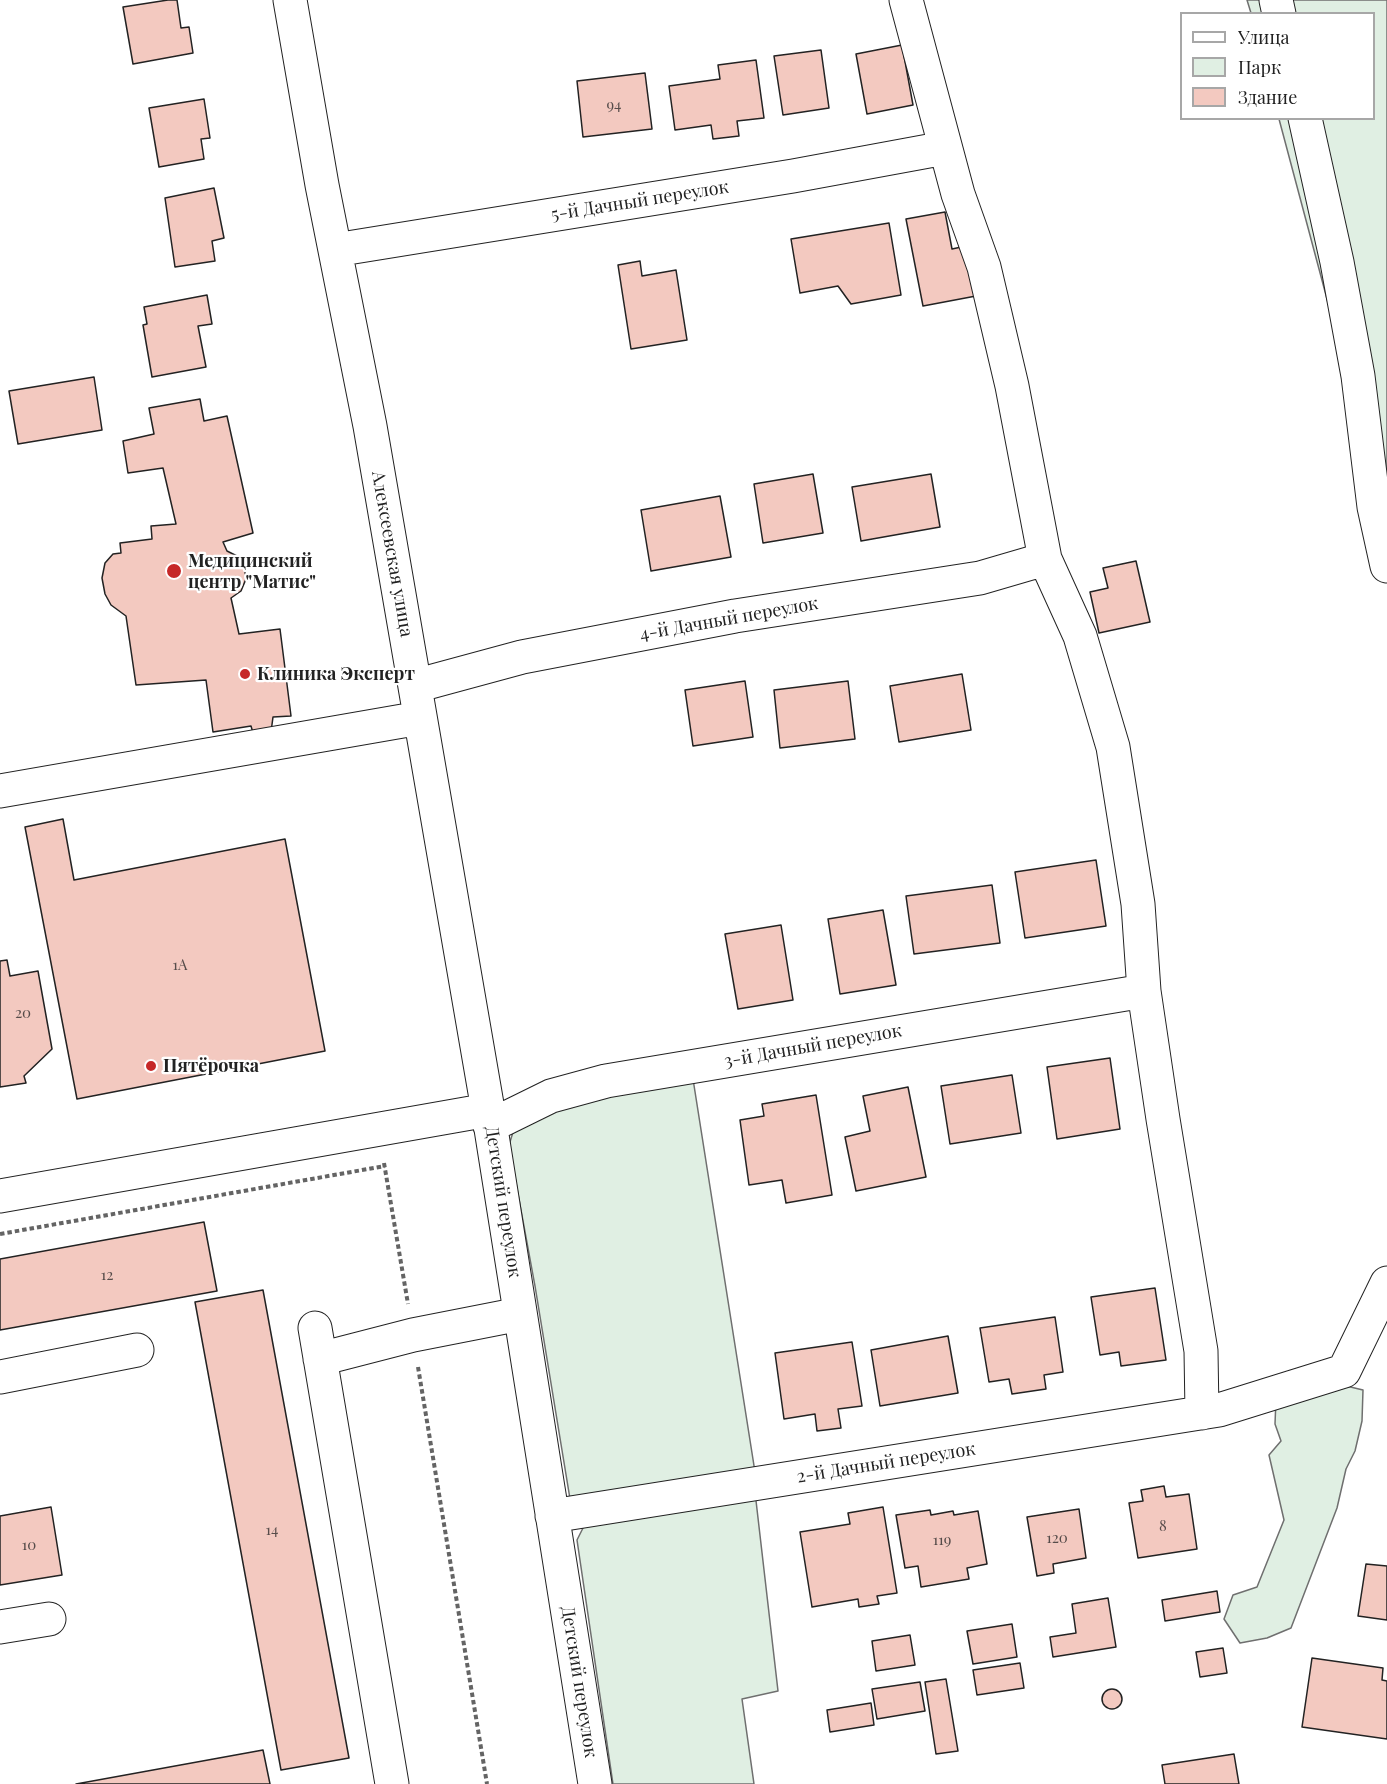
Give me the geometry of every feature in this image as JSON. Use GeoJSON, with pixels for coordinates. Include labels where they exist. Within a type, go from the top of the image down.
{"type":"FeatureCollection","features":[{"type":"Feature","properties":{"kind":"street","name":"Алексеевская улица"},"geometry":{"type":"LineString","coordinates":[[290,0],[335,250],[370,426],[489,1118]]}},
{"type":"Feature","properties":{"kind":"street"},"geometry":{"type":"LineString","coordinates":[[906,0],[958,194],[984,267],[1012,386],[1045,559],[1080,636],[1113,747],[1138,904],[1144,991],[1210,1411]]}},
{"type":"Feature","properties":{"kind":"street"},"geometry":{"type":"LineString","coordinates":[[1305,120],[1337,262],[1356,365],[1374,507],[1387,566]]}},
{"type":"Feature","properties":{"kind":"street","name":"5-й Дачный переулок"},"geometry":{"type":"LineString","coordinates":[[335,250],[793,176],[945,148]]}},
{"type":"Feature","properties":{"kind":"street","name":"4-й Дачный переулок"},"geometry":{"type":"LineString","coordinates":[[415,686],[522,657],[735,616],[980,578],[1045,559]]}},
{"type":"Feature","properties":{"kind":"street"},"geometry":{"type":"LineString","coordinates":[[0,791],[420,718]]}},
{"type":"Feature","properties":{"kind":"street","name":"3-й Дачный переулок"},"geometry":{"type":"LineString","coordinates":[[489,1118],[551,1096],[606,1081],[1144,991]]}},
{"type":"Feature","properties":{"kind":"street","name":"Детский переулок"},"geometry":{"type":"LineString","coordinates":[[0,1196],[378,1128],[489,1118],[595,1784]]}},
{"type":"Feature","properties":{"kind":"street","name":"2-й Дачный переулок"},"geometry":{"type":"LineString","coordinates":[[552,1516],[1210,1411],[1344,1371],[1387,1283]]}},
{"type":"Feature","properties":{"kind":"street"},"geometry":{"type":"LineString","coordinates":[[392,1784],[318,1343],[413,1335],[520,1314]]}},
{"type":"Feature","properties":{"kind":"street"},"geometry":{"type":"LineString","coordinates":[[0,1377],[138,1350]]}},
{"type":"Feature","properties":{"kind":"street"},"geometry":{"type":"LineString","coordinates":[[0,1627],[49,1618]]}},
{"type":"Feature","properties":{"kind":"path"},"geometry":{"type":"LineString","coordinates":[[378,1128],[487,1784]]}},
{"type":"Feature","properties":{"kind":"path"},"geometry":{"type":"LineString","coordinates":[[0,1234],[385,1166]]}},
{"type":"Feature","properties":{"kind":"green space"},"geometry":{"type":"Polygon","coordinates":[[[1247,0],[1387,0],[1387,524],[1279,120],[1375,120],[1375,12],[1251,12],[1247,0]]]}},
{"type":"Feature","properties":{"kind":"green space"},"geometry":{"type":"Polygon","coordinates":[[[693,1079],[755,1472],[571,1505],[509,1145],[514,1129],[544,1110],[693,1079]]]}},
{"type":"Feature","properties":{"kind":"green space"},"geometry":{"type":"Polygon","coordinates":[[[1338,1384],[1363,1390],[1362,1421],[1355,1451],[1346,1469],[1337,1508],[1291,1628],[1267,1638],[1240,1643],[1224,1619],[1233,1595],[1257,1587],[1284,1520],[1269,1455],[1281,1441],[1275,1424],[1276,1399],[1338,1384]]]}},
{"type":"Feature","properties":{"kind":"green space"},"geometry":{"type":"Polygon","coordinates":[[[755,1492],[778,1691],[742,1699],[754,1784],[613,1784],[577,1540],[585,1524],[755,1492]]]}},
{"type":"Feature","properties":{"kind":"building"},"geometry":{"type":"Polygon","coordinates":[[[177,0],[181,28],[189,27],[193,53],[133,64],[123,7],[177,0]]]}},
{"type":"Feature","properties":{"kind":"building"},"geometry":{"type":"Polygon","coordinates":[[[902,45],[913,105],[867,114],[856,54],[902,45]]]}},
{"type":"Feature","properties":{"kind":"building"},"geometry":{"type":"Polygon","coordinates":[[[821,50],[829,108],[783,115],[774,56],[821,50]]]}},
{"type":"Feature","properties":{"kind":"building"},"geometry":{"type":"Polygon","coordinates":[[[756,60],[764,118],[737,121],[739,136],[713,139],[711,125],[675,130],[669,86],[720,79],[718,65],[756,60]]]}},
{"type":"Feature","properties":{"kind":"building"},"geometry":{"type":"Polygon","coordinates":[[[645,73],[652,129],[583,137],[577,81],[645,73]]]}},
{"type":"Feature","properties":{"kind":"building"},"geometry":{"type":"Polygon","coordinates":[[[204,99],[210,138],[201,139],[204,159],[159,167],[149,108],[204,99]]]}},
{"type":"Feature","properties":{"kind":"building"},"geometry":{"type":"Polygon","coordinates":[[[214,188],[224,238],[212,241],[215,261],[175,267],[165,198],[214,188]]]}},
{"type":"Feature","properties":{"kind":"building"},"geometry":{"type":"Polygon","coordinates":[[[945,212],[952,249],[966,246],[976,296],[923,306],[906,219],[945,212]]]}},
{"type":"Feature","properties":{"kind":"building"},"geometry":{"type":"Polygon","coordinates":[[[889,223],[901,295],[851,304],[838,286],[800,293],[791,239],[889,223]]]}},
{"type":"Feature","properties":{"kind":"building"},"geometry":{"type":"Polygon","coordinates":[[[640,261],[642,276],[676,270],[687,340],[631,349],[618,265],[640,261]]]}},
{"type":"Feature","properties":{"kind":"building"},"geometry":{"type":"Polygon","coordinates":[[[207,295],[212,324],[198,326],[206,367],[152,377],[143,325],[147,324],[144,307],[207,295]]]}},
{"type":"Feature","properties":{"kind":"building"},"geometry":{"type":"Polygon","coordinates":[[[94,377],[102,430],[18,444],[9,391],[94,377]]]}},
{"type":"Feature","properties":{"kind":"building","name":"Медицинский центр \"Матис\""},"geometry":{"type":"Polygon","coordinates":[[[200,399],[204,421],[227,416],[253,533],[223,542],[227,551],[237,556],[244,565],[246,579],[241,591],[231,598],[239,634],[280,629],[291,716],[273,717],[271,732],[253,733],[251,726],[213,732],[206,680],[136,685],[126,616],[111,605],[105,594],[102,578],[105,563],[113,554],[121,553],[120,543],[152,539],[151,526],[176,524],[163,468],[128,473],[123,441],[154,434],[149,408],[200,399]]]}},
{"type":"Feature","properties":{"kind":"building"},"geometry":{"type":"Polygon","coordinates":[[[813,474],[823,533],[763,543],[754,484],[813,474]]]}},
{"type":"Feature","properties":{"kind":"building"},"geometry":{"type":"Polygon","coordinates":[[[931,474],[940,527],[861,541],[852,487],[931,474]]]}},
{"type":"Feature","properties":{"kind":"building"},"geometry":{"type":"Polygon","coordinates":[[[720,496],[731,557],[651,571],[641,510],[720,496]]]}},
{"type":"Feature","properties":{"kind":"building"},"geometry":{"type":"Polygon","coordinates":[[[1136,561],[1150,622],[1099,633],[1090,592],[1108,588],[1103,568],[1136,561]]]}},
{"type":"Feature","properties":{"kind":"building"},"geometry":{"type":"Polygon","coordinates":[[[962,674],[971,730],[899,742],[890,686],[962,674]]]}},
{"type":"Feature","properties":{"kind":"building"},"geometry":{"type":"Polygon","coordinates":[[[745,681],[753,737],[693,746],[685,690],[745,681]]]}},
{"type":"Feature","properties":{"kind":"building"},"geometry":{"type":"Polygon","coordinates":[[[848,681],[855,739],[780,748],[774,690],[848,681]]]}},
{"type":"Feature","properties":{"kind":"building"},"geometry":{"type":"Polygon","coordinates":[[[63,819],[74,880],[285,839],[325,1051],[77,1099],[25,827],[63,819]]]}},
{"type":"Feature","properties":{"kind":"building"},"geometry":{"type":"Polygon","coordinates":[[[1096,860],[1106,926],[1025,938],[1015,872],[1096,860]]]}},
{"type":"Feature","properties":{"kind":"building"},"geometry":{"type":"Polygon","coordinates":[[[992,885],[1000,943],[914,954],[906,896],[992,885]]]}},
{"type":"Feature","properties":{"kind":"building"},"geometry":{"type":"Polygon","coordinates":[[[883,910],[896,985],[840,994],[828,919],[883,910]]]}},
{"type":"Feature","properties":{"kind":"building"},"geometry":{"type":"Polygon","coordinates":[[[781,925],[793,1000],[738,1009],[725,934],[781,925]]]}},
{"type":"Feature","properties":{"kind":"building"},"geometry":{"type":"Polygon","coordinates":[[[7,960],[10,976],[38,971],[52,1049],[24,1076],[26,1083],[0,1087],[0,961],[7,960]]]}},
{"type":"Feature","properties":{"kind":"building"},"geometry":{"type":"Polygon","coordinates":[[[1110,1058],[1120,1129],[1057,1139],[1047,1067],[1110,1058]]]}},
{"type":"Feature","properties":{"kind":"building"},"geometry":{"type":"Polygon","coordinates":[[[1012,1075],[1021,1133],[950,1144],[941,1086],[1012,1075]]]}},
{"type":"Feature","properties":{"kind":"building"},"geometry":{"type":"Polygon","coordinates":[[[908,1087],[926,1177],[856,1191],[845,1137],[870,1131],[863,1096],[908,1087]]]}},
{"type":"Feature","properties":{"kind":"building"},"geometry":{"type":"Polygon","coordinates":[[[816,1095],[832,1195],[786,1203],[782,1180],[749,1185],[740,1120],[764,1116],[762,1104],[816,1095]]]}},
{"type":"Feature","properties":{"kind":"building"},"geometry":{"type":"Polygon","coordinates":[[[204,1222],[217,1291],[0,1330],[0,1259],[204,1222]]]}},
{"type":"Feature","properties":{"kind":"building"},"geometry":{"type":"Polygon","coordinates":[[[1155,1288],[1166,1360],[1121,1366],[1119,1352],[1100,1355],[1091,1297],[1155,1288]]]}},
{"type":"Feature","properties":{"kind":"building"},"geometry":{"type":"Polygon","coordinates":[[[263,1290],[349,1758],[281,1770],[195,1302],[263,1290]]]}},
{"type":"Feature","properties":{"kind":"building"},"geometry":{"type":"Polygon","coordinates":[[[1055,1317],[1063,1372],[1044,1375],[1046,1389],[1012,1394],[1009,1379],[989,1382],[980,1328],[1055,1317]]]}},
{"type":"Feature","properties":{"kind":"building"},"geometry":{"type":"Polygon","coordinates":[[[948,1336],[958,1393],[880,1406],[871,1350],[948,1336]]]}},
{"type":"Feature","properties":{"kind":"building"},"geometry":{"type":"Polygon","coordinates":[[[852,1342],[862,1406],[838,1409],[841,1428],[817,1431],[815,1414],[784,1419],[775,1353],[852,1342]]]}},
{"type":"Feature","properties":{"kind":"building"},"geometry":{"type":"Polygon","coordinates":[[[1164,1486],[1166,1497],[1189,1494],[1197,1549],[1138,1558],[1129,1503],[1143,1501],[1141,1490],[1164,1486]]]}},
{"type":"Feature","properties":{"kind":"building"},"geometry":{"type":"Polygon","coordinates":[[[51,1507],[62,1575],[0,1585],[0,1516],[51,1507]]]}},
{"type":"Feature","properties":{"kind":"building"},"geometry":{"type":"Polygon","coordinates":[[[883,1507],[897,1593],[877,1596],[879,1604],[859,1607],[858,1599],[812,1607],[800,1532],[850,1524],[848,1513],[883,1507]]]}},
{"type":"Feature","properties":{"kind":"building"},"geometry":{"type":"Polygon","coordinates":[[[1079,1509],[1086,1558],[1053,1564],[1054,1573],[1037,1576],[1027,1517],[1079,1509]]]}},
{"type":"Feature","properties":{"kind":"building"},"geometry":{"type":"Polygon","coordinates":[[[930,1510],[931,1515],[953,1511],[954,1515],[978,1511],[987,1564],[967,1568],[969,1579],[921,1587],[918,1566],[905,1568],[896,1515],[930,1510]]]}},
{"type":"Feature","properties":{"kind":"building"},"geometry":{"type":"Polygon","coordinates":[[[1366,1564],[1387,1566],[1387,1620],[1358,1616],[1366,1564]]]}},
{"type":"Feature","properties":{"kind":"building"},"geometry":{"type":"Polygon","coordinates":[[[1217,1591],[1220,1612],[1165,1621],[1162,1600],[1217,1591]]]}},
{"type":"Feature","properties":{"kind":"building"},"geometry":{"type":"Polygon","coordinates":[[[1108,1598],[1116,1647],[1053,1657],[1050,1637],[1076,1633],[1072,1604],[1108,1598]]]}},
{"type":"Feature","properties":{"kind":"building"},"geometry":{"type":"Polygon","coordinates":[[[1012,1624],[1017,1657],[973,1664],[967,1631],[1012,1624]]]}},
{"type":"Feature","properties":{"kind":"building"},"geometry":{"type":"Polygon","coordinates":[[[910,1635],[915,1665],[876,1671],[872,1641],[910,1635]]]}},
{"type":"Feature","properties":{"kind":"building"},"geometry":{"type":"Polygon","coordinates":[[[1223,1648],[1227,1673],[1200,1677],[1196,1652],[1223,1648]]]}},
{"type":"Feature","properties":{"kind":"building"},"geometry":{"type":"Polygon","coordinates":[[[1312,1658],[1383,1668],[1382,1680],[1387,1681],[1387,1739],[1302,1727],[1312,1658]]]}},
{"type":"Feature","properties":{"kind":"building"},"geometry":{"type":"Polygon","coordinates":[[[1020,1663],[1024,1688],[977,1695],[973,1670],[1020,1663]]]}},
{"type":"Feature","properties":{"kind":"building"},"geometry":{"type":"Polygon","coordinates":[[[946,1679],[958,1751],[936,1754],[925,1682],[946,1679]]]}},
{"type":"Feature","properties":{"kind":"building"},"geometry":{"type":"Polygon","coordinates":[[[920,1682],[925,1711],[877,1719],[872,1689],[920,1682]]]}},
{"type":"Feature","properties":{"kind":"building"},"geometry":{"type":"Polygon","coordinates":[[[1112,1689],[1119,1692],[1122,1699],[1119,1706],[1112,1709],[1105,1706],[1102,1699],[1105,1692],[1112,1689]]]}},
{"type":"Feature","properties":{"kind":"building"},"geometry":{"type":"Polygon","coordinates":[[[871,1703],[874,1725],[830,1732],[827,1710],[871,1703]]]}},
{"type":"Feature","properties":{"kind":"building"},"geometry":{"type":"Polygon","coordinates":[[[263,1750],[270,1784],[76,1784],[263,1750]]]}},
{"type":"Feature","properties":{"kind":"building"},"geometry":{"type":"Polygon","coordinates":[[[1234,1754],[1239,1784],[1165,1784],[1162,1765],[1234,1754]]]}},
{"type":"Feature","properties":{"kind":"place","name":"Медицинский центр \"Матис\""},"geometry":{"type":"Point","coordinates":[174,571]}},
{"type":"Feature","properties":{"kind":"place","name":"Клиника Эксперт"},"geometry":{"type":"Point","coordinates":[245,674]}},
{"type":"Feature","properties":{"kind":"place","name":"Пятёрочка"},"geometry":{"type":"Point","coordinates":[151,1066]}}]}
